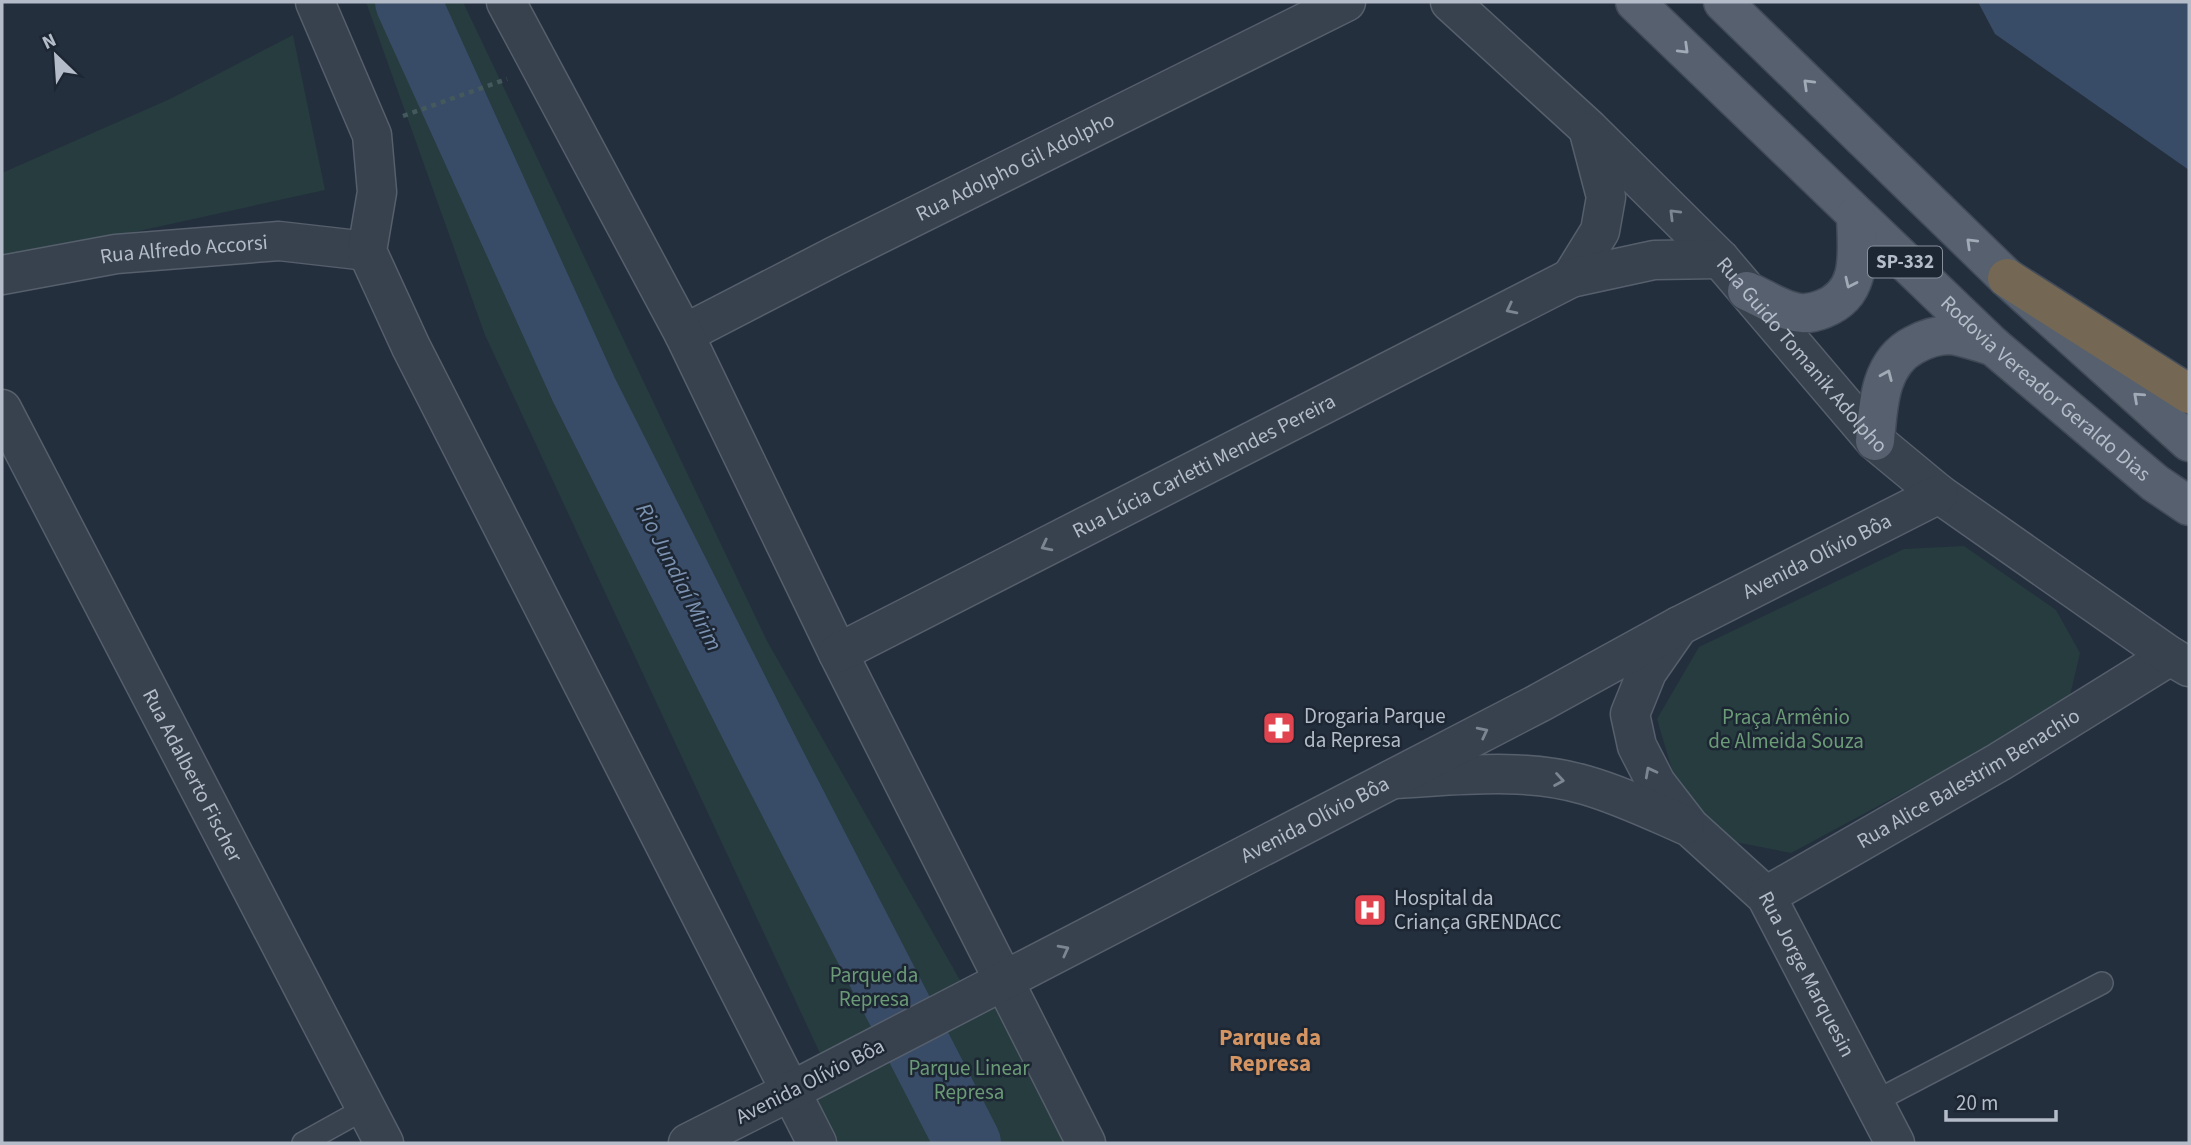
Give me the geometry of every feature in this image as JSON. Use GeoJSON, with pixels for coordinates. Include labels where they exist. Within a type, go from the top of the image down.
{"type":"FeatureCollection","features":[{"type":"Feature","properties":{"kind":"highway"},"geometry":{"type":"LineString","coordinates":[[2007,278],[2189,394]]}},
{"type":"Feature","properties":{"kind":"main road","name":"Rodovia Vereador Geraldo Dias"},"geometry":{"type":"LineString","coordinates":[[1634,2],[1993,346],[2155,483],[2189,506]]}},
{"type":"Feature","properties":{"kind":"main road","name":"SP-332"},"geometry":{"type":"LineString","coordinates":[[1723,2],[2007,278],[2189,442]]}},
{"type":"Feature","properties":{"kind":"main road"},"geometry":{"type":"LineString","coordinates":[[1747,291],[1792,312],[1812,314],[1835,304],[1847,292],[1855,275],[1856,216]]}},
{"type":"Feature","properties":{"kind":"main road"},"geometry":{"type":"LineString","coordinates":[[1875,441],[1879,398],[1888,371],[1900,352],[1926,338],[1951,335],[1993,346]]}},
{"type":"Feature","properties":{"kind":"main road"},"geometry":{"type":"LineString","coordinates":[[2155,483],[2189,534]]}},
{"type":"Feature","properties":{"kind":"street"},"geometry":{"type":"LineString","coordinates":[[315,2],[372,135],[377,192],[367,251],[411,347],[817,1143]]}},
{"type":"Feature","properties":{"kind":"street"},"geometry":{"type":"LineString","coordinates":[[506,2],[684,334],[838,653],[1086,1143]]}},
{"type":"Feature","properties":{"kind":"street","name":"Rua Adolpho Gil Adolpho"},"geometry":{"type":"LineString","coordinates":[[684,334],[1346,2]]}},
{"type":"Feature","properties":{"kind":"street","name":"Rua Guido Tomanik Adolpho"},"geometry":{"type":"LineString","coordinates":[[1450,2],[1589,130],[1720,259],[1875,441],[1939,494],[2180,661]]}},
{"type":"Feature","properties":{"kind":"street"},"geometry":{"type":"LineString","coordinates":[[1571,278],[1601,231],[1606,197],[1589,130]]}},
{"type":"Feature","properties":{"kind":"street","name":"Rua Alfredo Accorsi"},"geometry":{"type":"LineString","coordinates":[[2,275],[116,254],[279,241],[367,251]]}},
{"type":"Feature","properties":{"kind":"street","name":"Rua Lúcia Carletti Mendes Pereira"},"geometry":{"type":"LineString","coordinates":[[838,653],[1571,278],[1654,260],[1720,259]]}},
{"type":"Feature","properties":{"kind":"street","name":"Rua Adalberto Fischer"},"geometry":{"type":"LineString","coordinates":[[2,409],[384,1143]]}},
{"type":"Feature","properties":{"kind":"street","name":"Avenida Olívio Bôa"},"geometry":{"type":"LineString","coordinates":[[688,1143],[1004,982],[1539,703],[1679,626],[1939,494]]}},
{"type":"Feature","properties":{"kind":"street","name":"Rua Jorge Marquesin"},"geometry":{"type":"LineString","coordinates":[[1679,626],[1647,671],[1630,715],[1637,746],[1656,783],[1690,827],[1766,896],[1895,1143]]}},
{"type":"Feature","properties":{"kind":"street","name":"Rua Alice Balestrim Benachio"},"geometry":{"type":"LineString","coordinates":[[1766,896],[2180,661]]}},
{"type":"Feature","properties":{"kind":"street","name":"Rua Jorge Marquesin"},"geometry":{"type":"LineString","coordinates":[[1393,779],[1527,775],[1584,785],[1690,827]]}},
{"type":"Feature","properties":{"kind":"lane"},"geometry":{"type":"LineString","coordinates":[[1874,1102],[2102,983]]}},
{"type":"Feature","properties":{"kind":"lane"},"geometry":{"type":"LineString","coordinates":[[303,1143],[366,1108]]}},
{"type":"Feature","properties":{"kind":"path"},"geometry":{"type":"LineString","coordinates":[[396,118],[508,78]]}},
{"type":"Feature","properties":{"kind":"green space","name":"Parque da Represa"},"geometry":{"type":"Polygon","coordinates":[[[366,2],[463,2],[767,641],[973,1003],[996,991],[1076,1143],[830,1143],[802,1093],[832,1079],[485,335],[366,2]]]}},
{"type":"Feature","properties":{"kind":"green space"},"geometry":{"type":"Polygon","coordinates":[[[293,35],[325,190],[2,261],[2,173],[170,99],[293,35]]]}},
{"type":"Feature","properties":{"kind":"green space","name":"Praça Armênio de Almeida Souza"},"geometry":{"type":"Polygon","coordinates":[[[1964,546],[2056,610],[2080,653],[2068,704],[1791,853],[1735,842],[1677,787],[1657,719],[1699,647],[1904,549],[1964,546]]]}},
{"type":"Feature","properties":{"kind":"water"},"geometry":{"type":"Polygon","coordinates":[[[1978,2],[2189,2],[2189,170],[1995,34],[1978,2]]]}},
{"type":"Feature","properties":{"kind":"waterway","name":"Rio Jundiaí Mirim"},"geometry":{"type":"LineString","coordinates":[[408,2],[584,390],[968,1143]]}},
{"type":"Feature","properties":{"kind":"place","name":"Drogaria Parque da Represa"},"geometry":{"type":"Point","coordinates":[1279,728]}},
{"type":"Feature","properties":{"kind":"place","name":"Hospital da Criança GRENDACC"},"geometry":{"type":"Point","coordinates":[1370,910]}},
{"type":"Feature","properties":{"kind":"district","name":"Parque da Represa"},"geometry":{"type":"Point","coordinates":[1270,1050]}},
{"type":"Feature","properties":{"kind":"park label","name":"Parque Linear Represa"},"geometry":{"type":"Point","coordinates":[969,1080]}}]}
